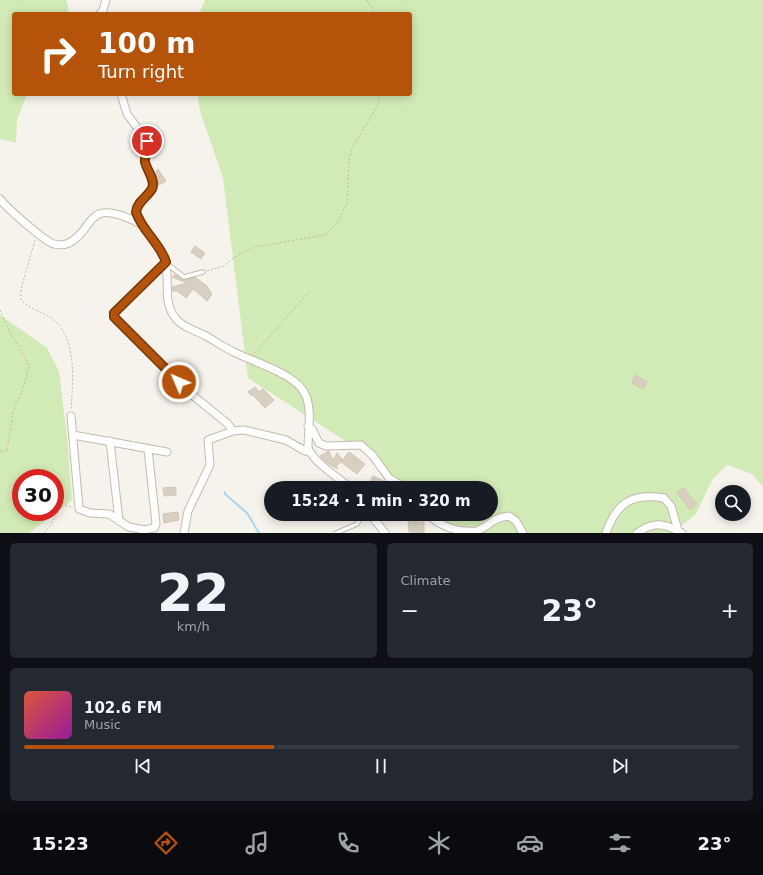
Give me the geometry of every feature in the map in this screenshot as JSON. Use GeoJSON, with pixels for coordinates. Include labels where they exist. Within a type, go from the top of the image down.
{"type":"FeatureCollection","features":[{"type":"Feature","properties":{"kind":"street"},"geometry":{"type":"LineString","coordinates":[[102,12],[106,0]]}},
{"type":"Feature","properties":{"kind":"street"},"geometry":{"type":"LineString","coordinates":[[121,96],[128,114],[148,144],[145,161],[153,183],[151,190],[136,209],[142,225],[164,256],[166,263],[167,296],[169,306],[178,321],[249,359],[292,379],[302,387],[307,398],[308,448],[310,452],[328,470],[341,481]]}},
{"type":"Feature","properties":{"kind":"street"},"geometry":{"type":"LineString","coordinates":[[0,199],[44,239],[53,244],[70,243],[82,233],[94,217],[103,213],[130,219],[142,225]]}},
{"type":"Feature","properties":{"kind":"street"},"geometry":{"type":"LineString","coordinates":[[166,263],[114,313],[114,317],[190,393],[228,424],[233,431]]}},
{"type":"Feature","properties":{"kind":"street"},"geometry":{"type":"LineString","coordinates":[[71,416],[78,509],[90,513],[109,514],[130,527],[145,531],[154,528],[156,524],[148,448]]}},
{"type":"Feature","properties":{"kind":"street"},"geometry":{"type":"LineString","coordinates":[[308,426],[312,429],[319,444],[326,446],[361,445],[373,456],[389,478],[394,481]]}},
{"type":"Feature","properties":{"kind":"street"},"geometry":{"type":"LineString","coordinates":[[184,533],[188,511],[210,465],[208,440],[233,431],[244,430],[286,440],[305,451],[310,452]]}},
{"type":"Feature","properties":{"kind":"street"},"geometry":{"type":"LineString","coordinates":[[73,435],[167,452]]}},
{"type":"Feature","properties":{"kind":"street"},"geometry":{"type":"LineString","coordinates":[[110,442],[119,521]]}},
{"type":"Feature","properties":{"kind":"street"},"geometry":{"type":"LineString","coordinates":[[606,533],[620,506],[632,498],[653,496],[664,498],[671,506],[680,532]]}},
{"type":"Feature","properties":{"kind":"street"},"geometry":{"type":"LineString","coordinates":[[498,518],[509,516],[516,521],[523,533]]}},
{"type":"Feature","properties":{"kind":"street"},"geometry":{"type":"LineString","coordinates":[[376,521],[385,533]]}},
{"type":"Feature","properties":{"kind":"street"},"geometry":{"type":"LineString","coordinates":[[436,521],[440,525],[464,532],[476,531],[491,521]]}},
{"type":"Feature","properties":{"kind":"street"},"geometry":{"type":"LineString","coordinates":[[637,533],[647,526],[656,523],[680,532]]}},
{"type":"Feature","properties":{"kind":"lane"},"geometry":{"type":"LineString","coordinates":[[166,263],[184,277],[203,272]]}},
{"type":"Feature","properties":{"kind":"lane"},"geometry":{"type":"LineString","coordinates":[[338,533],[357,524],[359,521]]}},
{"type":"Feature","properties":{"kind":"path"},"geometry":{"type":"LineString","coordinates":[[367,0],[375,12]]}},
{"type":"Feature","properties":{"kind":"path"},"geometry":{"type":"LineString","coordinates":[[203,272],[224,266],[236,256],[255,247],[325,235],[335,226],[347,204],[349,160],[352,148],[378,105],[379,96]]}},
{"type":"Feature","properties":{"kind":"path"},"geometry":{"type":"LineString","coordinates":[[37,232],[21,289],[21,300],[28,307],[55,320],[63,332],[72,364],[71,416]]}},
{"type":"Feature","properties":{"kind":"path"},"geometry":{"type":"LineString","coordinates":[[249,359],[309,292]]}},
{"type":"Feature","properties":{"kind":"path"},"geometry":{"type":"LineString","coordinates":[[0,310],[10,332],[30,366],[14,412],[7,451],[0,451]]}},
{"type":"Feature","properties":{"kind":"path"},"geometry":{"type":"LineString","coordinates":[[44,533],[51,527],[58,510],[63,505],[78,509]]}},
{"type":"Feature","properties":{"kind":"green space"},"geometry":{"type":"Polygon","coordinates":[[[0,0],[66,0],[69,10],[67,12],[12,12],[12,96],[26,96],[17,120],[16,143],[0,139],[0,0]]]}},
{"type":"Feature","properties":{"kind":"green space"},"geometry":{"type":"Polygon","coordinates":[[[205,0],[763,0],[763,487],[752,474],[727,465],[712,480],[696,514],[672,533],[456,533],[443,521],[498,521],[498,481],[397,481],[361,451],[248,378],[223,178],[200,111],[197,96],[412,96],[412,12],[200,12],[205,0]]]}},
{"type":"Feature","properties":{"kind":"green space"},"geometry":{"type":"Polygon","coordinates":[[[0,315],[47,348],[59,371],[67,437],[72,500],[64,506],[64,469],[12,469],[12,521],[45,521],[29,533],[0,533],[0,315]]]}},
{"type":"Feature","properties":{"kind":"building"},"geometry":{"type":"Polygon","coordinates":[[[158,169],[166,181],[159,185],[155,173],[158,169]]]}},
{"type":"Feature","properties":{"kind":"building"},"geometry":{"type":"Polygon","coordinates":[[[195,246],[205,253],[201,259],[191,252],[195,246]]]}},
{"type":"Feature","properties":{"kind":"building"},"geometry":{"type":"Polygon","coordinates":[[[175,274],[184,280],[195,277],[207,286],[212,294],[207,301],[193,289],[186,298],[177,291],[172,291],[172,287],[187,283],[172,277],[175,274]]]}},
{"type":"Feature","properties":{"kind":"building"},"geometry":{"type":"Polygon","coordinates":[[[635,375],[647,382],[643,389],[632,383],[635,375]]]}},
{"type":"Feature","properties":{"kind":"building"},"geometry":{"type":"Polygon","coordinates":[[[255,387],[259,392],[263,389],[274,400],[265,408],[253,395],[252,396],[248,392],[255,387]]]}},
{"type":"Feature","properties":{"kind":"building"},"geometry":{"type":"Polygon","coordinates":[[[329,451],[333,460],[337,453],[343,460],[336,466],[338,469],[327,463],[320,456],[329,451]]]}},
{"type":"Feature","properties":{"kind":"building"},"geometry":{"type":"Polygon","coordinates":[[[349,452],[365,464],[357,474],[341,462],[349,452]]]}},
{"type":"Feature","properties":{"kind":"building"},"geometry":{"type":"Polygon","coordinates":[[[373,476],[384,481],[370,481],[373,476]]]}},
{"type":"Feature","properties":{"kind":"building"},"geometry":{"type":"Polygon","coordinates":[[[176,487],[176,495],[164,496],[163,488],[176,487]]]}},
{"type":"Feature","properties":{"kind":"building"},"geometry":{"type":"Polygon","coordinates":[[[683,487],[697,504],[690,510],[677,493],[683,487]]]}},
{"type":"Feature","properties":{"kind":"building"},"geometry":{"type":"Polygon","coordinates":[[[178,512],[179,520],[164,523],[163,514],[178,512]]]}},
{"type":"Feature","properties":{"kind":"building"},"geometry":{"type":"Polygon","coordinates":[[[408,521],[424,522],[424,533],[409,532],[408,521]]]}},
{"type":"Feature","properties":{"kind":"waterway"},"geometry":{"type":"LineString","coordinates":[[225,492],[225,494],[247,513],[259,533]]}},
{"type":"Feature","properties":{"kind":"route"},"geometry":{"type":"LineString","coordinates":[[147,141],[148,150],[145,161],[153,183],[151,190],[139,204],[136,212],[142,225],[164,256],[166,262],[114,313],[114,317],[179,382]]}}]}
